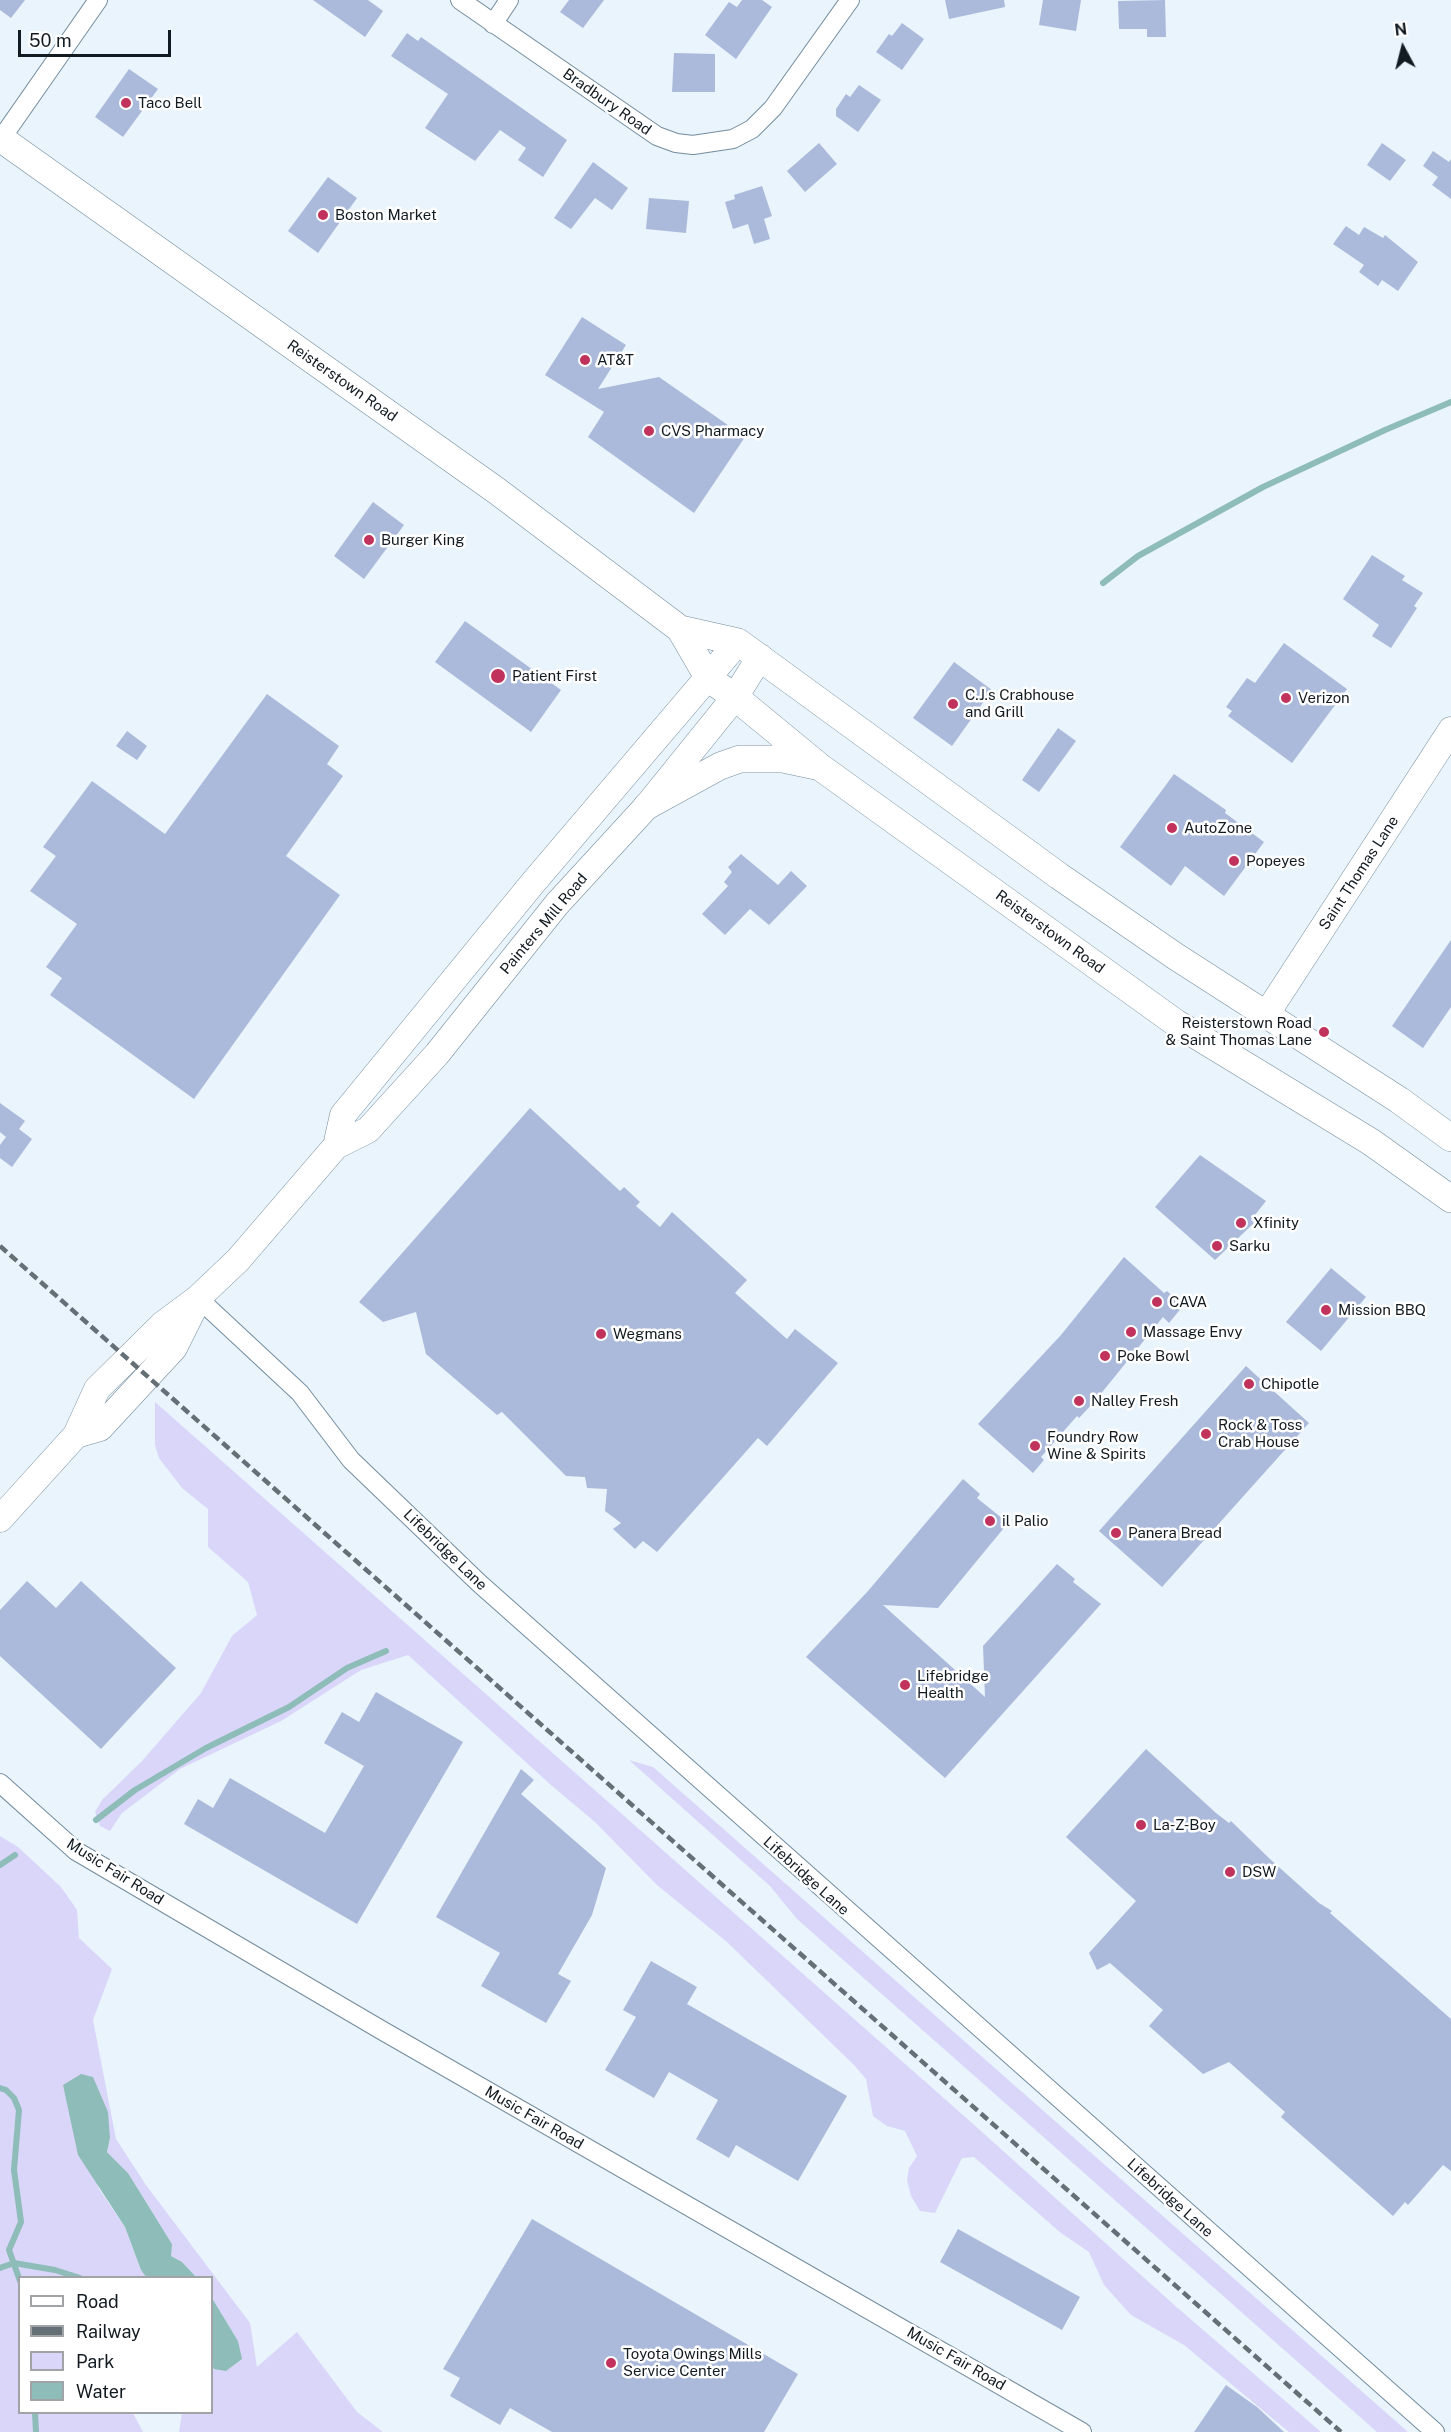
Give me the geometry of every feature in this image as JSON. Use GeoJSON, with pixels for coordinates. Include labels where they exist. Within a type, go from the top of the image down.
{"type":"FeatureCollection","features":[{"type":"Feature","properties":{"kind":"main road","name":"Reisterstown Road"},"geometry":{"type":"LineString","coordinates":[[0,138],[497,491],[680,629],[749,650],[1059,876],[1266,1015],[1399,1100],[1451,1138]]}},
{"type":"Feature","properties":{"kind":"main road","name":"Reisterstown Road"},"geometry":{"type":"LineString","coordinates":[[680,629],[709,679],[735,697],[820,767],[1176,1023],[1371,1143],[1451,1199]]}},
{"type":"Feature","properties":{"kind":"main road","name":"Painters Mill Road"},"geometry":{"type":"LineString","coordinates":[[336,1146],[343,1114],[532,884],[709,679],[749,650]]}},
{"type":"Feature","properties":{"kind":"main road","name":"Painters Mill Road"},"geometry":{"type":"LineString","coordinates":[[0,1519],[76,1435],[97,1389],[163,1324],[198,1298],[238,1260],[336,1146],[368,1130],[456,1031],[563,897],[647,806],[735,697],[749,650]]}},
{"type":"Feature","properties":{"kind":"main road","name":"Saint Thomas Lane"},"geometry":{"type":"LineString","coordinates":[[1266,1015],[1451,730]]}},
{"type":"Feature","properties":{"kind":"main road"},"geometry":{"type":"LineString","coordinates":[[647,806],[720,766],[740,759],[783,759],[820,767]]}},
{"type":"Feature","properties":{"kind":"street"},"geometry":{"type":"LineString","coordinates":[[0,138],[98,0]]}},
{"type":"Feature","properties":{"kind":"street","name":"Bradbury Road"},"geometry":{"type":"LineString","coordinates":[[460,0],[657,136],[676,143],[713,144],[733,139],[752,129],[773,108],[850,0]]}},
{"type":"Feature","properties":{"kind":"street"},"geometry":{"type":"LineString","coordinates":[[493,24],[509,0]]}},
{"type":"Feature","properties":{"kind":"street","name":"Lifebridge Lane"},"geometry":{"type":"LineString","coordinates":[[198,1298],[300,1393],[351,1460],[479,1583],[1435,2432]]}},
{"type":"Feature","properties":{"kind":"street","name":"Music Fair Road"},"geometry":{"type":"LineString","coordinates":[[0,1783],[76,1851],[425,2055],[1082,2432]]}},
{"type":"Feature","properties":{"kind":"green space"},"geometry":{"type":"Polygon","coordinates":[[[155,1402],[972,2123],[1172,2303],[1321,2432],[1289,2432],[1184,2345],[1131,2315],[1104,2285],[1089,2252],[1061,2233],[974,2157],[962,2158],[935,2213],[920,2211],[911,2196],[907,2180],[909,2168],[917,2156],[905,2131],[887,2126],[873,2116],[866,2079],[854,2065],[727,1942],[657,1885],[595,1822],[408,1655],[361,1670],[281,1721],[180,1769],[122,1813],[110,1831],[100,1826],[95,1812],[102,1800],[142,1761],[201,1693],[232,1636],[257,1615],[248,1582],[208,1547],[208,1509],[182,1488],[159,1458],[155,1445],[155,1402]]]}},
{"type":"Feature","properties":{"kind":"green space"},"geometry":{"type":"Polygon","coordinates":[[[629,1760],[653,1767],[1408,2432],[1377,2432],[797,1919],[770,1886],[629,1760]]]}},
{"type":"Feature","properties":{"kind":"green space"},"geometry":{"type":"Polygon","coordinates":[[[0,1836],[18,1847],[61,1887],[77,1910],[79,1938],[112,1969],[93,2020],[116,2139],[146,2185],[250,2323],[257,2367],[297,2332],[357,2412],[383,2432],[179,2432],[182,2414],[213,2414],[213,2367],[214,2369],[238,2341],[213,2300],[213,2276],[195,2276],[182,2262],[170,2256],[172,2244],[128,2173],[107,2152],[110,2138],[63,2085],[71,2115],[99,2189],[125,2227],[145,2276],[18,2276],[18,2414],[134,2414],[143,2432],[0,2432],[0,1836]]]}},
{"type":"Feature","properties":{"kind":"water"},"geometry":{"type":"Polygon","coordinates":[[[81,2074],[93,2077],[108,2112],[110,2138],[107,2152],[128,2173],[172,2244],[171,2256],[182,2262],[195,2276],[145,2276],[141,2270],[125,2227],[78,2155],[63,2085],[81,2074]]]}},
{"type":"Feature","properties":{"kind":"water"},"geometry":{"type":"Polygon","coordinates":[[[213,2300],[238,2341],[242,2359],[226,2371],[214,2369],[213,2300]]]}},
{"type":"Feature","properties":{"kind":"building"},"geometry":{"type":"Polygon","coordinates":[[[0,0],[25,0],[11,18],[0,10],[0,0]]]}},
{"type":"Feature","properties":{"kind":"building"},"geometry":{"type":"Polygon","coordinates":[[[313,0],[368,0],[383,11],[365,37],[313,0]]]}},
{"type":"Feature","properties":{"kind":"building"},"geometry":{"type":"Polygon","coordinates":[[[569,0],[604,0],[583,28],[560,12],[569,0]]]}},
{"type":"Feature","properties":{"kind":"building"},"geometry":{"type":"Polygon","coordinates":[[[742,0],[762,0],[772,7],[736,59],[705,35],[729,2],[737,7],[742,0]]]}},
{"type":"Feature","properties":{"kind":"building"},"geometry":{"type":"Polygon","coordinates":[[[945,0],[1004,0],[1005,7],[949,19],[945,0]]]}},
{"type":"Feature","properties":{"kind":"building"},"geometry":{"type":"Polygon","coordinates":[[[1043,0],[1081,0],[1076,31],[1039,25],[1043,0]]]}},
{"type":"Feature","properties":{"kind":"building"},"geometry":{"type":"Polygon","coordinates":[[[1165,0],[1166,37],[1147,37],[1147,29],[1119,29],[1118,1],[1165,0]]]}},
{"type":"Feature","properties":{"kind":"building"},"geometry":{"type":"Polygon","coordinates":[[[902,23],[924,39],[902,70],[876,52],[889,34],[892,36],[902,23]]]}},
{"type":"Feature","properties":{"kind":"building"},"geometry":{"type":"Polygon","coordinates":[[[407,33],[418,41],[421,37],[567,140],[543,177],[518,160],[526,148],[500,130],[475,161],[425,128],[448,94],[391,56],[407,33]]]}},
{"type":"Feature","properties":{"kind":"building"},"geometry":{"type":"Polygon","coordinates":[[[674,53],[715,54],[715,92],[672,92],[674,53]]]}},
{"type":"Feature","properties":{"kind":"building","name":"Taco Bell"},"geometry":{"type":"Polygon","coordinates":[[[129,69],[158,89],[123,137],[95,117],[129,69]]]}},
{"type":"Feature","properties":{"kind":"building"},"geometry":{"type":"Polygon","coordinates":[[[859,85],[881,100],[858,132],[836,116],[836,109],[846,94],[850,97],[859,85]]]}},
{"type":"Feature","properties":{"kind":"building"},"geometry":{"type":"Polygon","coordinates":[[[819,143],[837,164],[805,192],[787,171],[819,143]]]}},
{"type":"Feature","properties":{"kind":"building"},"geometry":{"type":"Polygon","coordinates":[[[1382,143],[1406,160],[1390,181],[1367,165],[1382,143]]]}},
{"type":"Feature","properties":{"kind":"building"},"geometry":{"type":"Polygon","coordinates":[[[1433,151],[1449,162],[1451,159],[1451,199],[1432,185],[1438,177],[1423,166],[1433,151]]]}},
{"type":"Feature","properties":{"kind":"building"},"geometry":{"type":"Polygon","coordinates":[[[593,162],[628,188],[612,210],[595,198],[571,229],[554,218],[593,162]]]}},
{"type":"Feature","properties":{"kind":"building","name":"Boston Market"},"geometry":{"type":"Polygon","coordinates":[[[328,177],[357,198],[318,253],[288,231],[328,177]]]}},
{"type":"Feature","properties":{"kind":"building"},"geometry":{"type":"Polygon","coordinates":[[[762,186],[772,216],[764,219],[770,239],[754,244],[748,224],[733,229],[725,202],[735,199],[734,195],[762,186]]]}},
{"type":"Feature","properties":{"kind":"building"},"geometry":{"type":"Polygon","coordinates":[[[649,198],[689,201],[686,233],[646,229],[649,198]]]}},
{"type":"Feature","properties":{"kind":"building"},"geometry":{"type":"Polygon","coordinates":[[[1346,226],[1359,235],[1364,227],[1383,238],[1385,235],[1418,262],[1398,291],[1382,280],[1378,286],[1359,272],[1364,265],[1333,244],[1346,226]]]}},
{"type":"Feature","properties":{"kind":"building","name":"CVS Pharmacy"},"geometry":{"type":"Polygon","coordinates":[[[582,317],[626,345],[598,389],[659,377],[745,437],[694,513],[588,437],[604,412],[545,375],[582,317]]]}},
{"type":"Feature","properties":{"kind":"building","name":"Burger King"},"geometry":{"type":"Polygon","coordinates":[[[373,502],[404,525],[364,579],[334,556],[373,502]]]}},
{"type":"Feature","properties":{"kind":"building"},"geometry":{"type":"Polygon","coordinates":[[[1372,555],[1405,576],[1402,580],[1423,593],[1414,606],[1417,608],[1391,648],[1372,636],[1379,625],[1343,599],[1372,555]]]}},
{"type":"Feature","properties":{"kind":"building","name":"Patient First"},"geometry":{"type":"Polygon","coordinates":[[[465,621],[561,690],[531,732],[435,662],[465,621]]]}},
{"type":"Feature","properties":{"kind":"building","name":"Verizon"},"geometry":{"type":"Polygon","coordinates":[[[1284,643],[1347,689],[1292,763],[1228,716],[1232,711],[1226,707],[1247,678],[1255,683],[1284,643]]]}},
{"type":"Feature","properties":{"kind":"building","name":"C.J.s Crabhouse and Grill"},"geometry":{"type":"Polygon","coordinates":[[[954,662],[992,690],[952,746],[913,718],[954,662]]]}},
{"type":"Feature","properties":{"kind":"building"},"geometry":{"type":"Polygon","coordinates":[[[267,694],[339,746],[327,764],[343,776],[286,856],[340,895],[194,1099],[50,995],[62,978],[46,967],[77,924],[30,891],[56,856],[43,847],[92,781],[165,834],[267,694]]]}},
{"type":"Feature","properties":{"kind":"building"},"geometry":{"type":"Polygon","coordinates":[[[1058,728],[1076,741],[1039,792],[1022,780],[1058,728]]]}},
{"type":"Feature","properties":{"kind":"building"},"geometry":{"type":"Polygon","coordinates":[[[127,731],[147,746],[137,760],[116,746],[127,731]]]}},
{"type":"Feature","properties":{"kind":"building","name":"AutoZone"},"geometry":{"type":"Polygon","coordinates":[[[1174,774],[1226,810],[1225,813],[1264,842],[1224,896],[1185,866],[1171,886],[1120,847],[1174,774]]]}},
{"type":"Feature","properties":{"kind":"building"},"geometry":{"type":"Polygon","coordinates":[[[741,854],[778,885],[791,871],[807,886],[769,925],[750,909],[725,935],[702,914],[728,886],[724,882],[732,872],[728,867],[741,854]]]}},
{"type":"Feature","properties":{"kind":"building"},"geometry":{"type":"Polygon","coordinates":[[[1451,940],[1451,1007],[1423,1048],[1392,1026],[1451,940]]]}},
{"type":"Feature","properties":{"kind":"building"},"geometry":{"type":"Polygon","coordinates":[[[0,1103],[25,1121],[19,1129],[32,1139],[12,1167],[0,1158],[0,1145],[6,1137],[0,1132],[0,1103]]]}},
{"type":"Feature","properties":{"kind":"building","name":"Wegmans"},"geometry":{"type":"Polygon","coordinates":[[[530,1108],[620,1191],[624,1187],[640,1202],[636,1206],[660,1227],[672,1212],[747,1280],[735,1293],[787,1339],[795,1329],[838,1363],[767,1446],[758,1438],[657,1552],[643,1541],[635,1549],[613,1529],[621,1523],[605,1511],[607,1489],[587,1488],[585,1477],[566,1476],[502,1412],[497,1415],[426,1354],[416,1312],[383,1322],[359,1302],[530,1108]]]}},
{"type":"Feature","properties":{"kind":"building"},"geometry":{"type":"Polygon","coordinates":[[[1200,1155],[1266,1201],[1251,1220],[1254,1223],[1215,1260],[1155,1207],[1200,1155]]]}},
{"type":"Feature","properties":{"kind":"building"},"geometry":{"type":"Polygon","coordinates":[[[1124,1257],[1164,1293],[1167,1291],[1183,1306],[1169,1323],[1163,1317],[1095,1401],[1079,1418],[1077,1416],[1041,1457],[1044,1460],[1033,1473],[978,1424],[1061,1335],[1124,1257]]]}},
{"type":"Feature","properties":{"kind":"building","name":"Mission BBQ"},"geometry":{"type":"Polygon","coordinates":[[[1331,1268],[1366,1297],[1321,1351],[1286,1322],[1331,1268]]]}},
{"type":"Feature","properties":{"kind":"building"},"geometry":{"type":"Polygon","coordinates":[[[1246,1366],[1309,1423],[1162,1587],[1099,1531],[1246,1366]]]}},
{"type":"Feature","properties":{"kind":"building"},"geometry":{"type":"Polygon","coordinates":[[[963,1479],[980,1494],[977,1498],[1008,1523],[938,1608],[883,1605],[985,1697],[983,1646],[1057,1564],[1075,1579],[1073,1582],[1101,1604],[945,1778],[806,1657],[868,1591],[963,1479]]]}},
{"type":"Feature","properties":{"kind":"building"},"geometry":{"type":"Polygon","coordinates":[[[27,1581],[56,1608],[81,1581],[176,1668],[101,1749],[0,1656],[0,1610],[27,1581]]]}},
{"type":"Feature","properties":{"kind":"building"},"geometry":{"type":"Polygon","coordinates":[[[376,1692],[463,1742],[357,1924],[184,1824],[198,1799],[213,1808],[230,1778],[325,1833],[364,1766],[324,1743],[342,1712],[359,1722],[376,1692]]]}},
{"type":"Feature","properties":{"kind":"building"},"geometry":{"type":"Polygon","coordinates":[[[1146,1749],[1216,1813],[1229,1823],[1231,1821],[1271,1860],[1319,1903],[1332,1911],[1330,1913],[1451,2019],[1451,2171],[1443,2165],[1408,2205],[1405,2202],[1393,2216],[1281,2117],[1285,2112],[1229,2062],[1203,2074],[1149,2026],[1163,2010],[1110,1963],[1097,1970],[1089,1953],[1136,1901],[1066,1837],[1146,1749]]]}},
{"type":"Feature","properties":{"kind":"building"},"geometry":{"type":"Polygon","coordinates":[[[521,1769],[534,1780],[521,1794],[606,1868],[592,1915],[558,1974],[571,1981],[546,2023],[481,1986],[500,1953],[436,1917],[521,1769]]]}},
{"type":"Feature","properties":{"kind":"building"},"geometry":{"type":"Polygon","coordinates":[[[651,1961],[697,1987],[687,2004],[847,2096],[798,2181],[736,2145],[729,2158],[696,2139],[718,2100],[669,2072],[654,2098],[605,2070],[636,2017],[623,2010],[651,1961]]]}},
{"type":"Feature","properties":{"kind":"building"},"geometry":{"type":"Polygon","coordinates":[[[532,2219],[798,2374],[764,2432],[552,2432],[510,2408],[500,2425],[450,2396],[460,2378],[443,2369],[532,2219]]]}},
{"type":"Feature","properties":{"kind":"building"},"geometry":{"type":"Polygon","coordinates":[[[958,2229],[1080,2297],[1062,2330],[940,2262],[958,2229]]]}},
{"type":"Feature","properties":{"kind":"building"},"geometry":{"type":"Polygon","coordinates":[[[1226,2385],[1257,2407],[1284,2432],[1194,2432],[1226,2385]]]}},
{"type":"Feature","properties":{"kind":"waterway"},"geometry":{"type":"LineString","coordinates":[[1103,583],[1138,556],[1263,487],[1451,402]]}},
{"type":"Feature","properties":{"kind":"waterway"},"geometry":{"type":"LineString","coordinates":[[96,1820],[135,1790],[206,1748],[289,1707],[347,1668],[386,1651]]}},
{"type":"Feature","properties":{"kind":"waterway"},"geometry":{"type":"LineString","coordinates":[[0,1865],[15,1855]]}},
{"type":"Feature","properties":{"kind":"waterway"},"geometry":{"type":"LineString","coordinates":[[0,2088],[6,2090],[14,2098],[19,2110],[14,2170],[21,2222],[9,2250],[18,2276]]}},
{"type":"Feature","properties":{"kind":"waterway"},"geometry":{"type":"LineString","coordinates":[[0,2268],[14,2263],[55,2270],[74,2276]]}},
{"type":"Feature","properties":{"kind":"waterway"},"geometry":{"type":"LineString","coordinates":[[35,2414],[36,2432]]}},
{"type":"Feature","properties":{"kind":"railway"},"geometry":{"type":"LineString","coordinates":[[0,1246],[1341,2432]]}},
{"type":"Feature","properties":{"kind":"place","name":"Taco Bell"},"geometry":{"type":"Point","coordinates":[126,103]}},
{"type":"Feature","properties":{"kind":"place","name":"Boston Market"},"geometry":{"type":"Point","coordinates":[323,215]}},
{"type":"Feature","properties":{"kind":"place","name":"AT&T"},"geometry":{"type":"Point","coordinates":[585,360]}},
{"type":"Feature","properties":{"kind":"place","name":"CVS Pharmacy"},"geometry":{"type":"Point","coordinates":[649,431]}},
{"type":"Feature","properties":{"kind":"place","name":"Burger King"},"geometry":{"type":"Point","coordinates":[369,540]}},
{"type":"Feature","properties":{"kind":"place","name":"Patient First"},"geometry":{"type":"Point","coordinates":[498,676]}},
{"type":"Feature","properties":{"kind":"place","name":"Verizon"},"geometry":{"type":"Point","coordinates":[1286,698]}},
{"type":"Feature","properties":{"kind":"place","name":"C.J.s Crabhouse and Grill"},"geometry":{"type":"Point","coordinates":[953,704]}},
{"type":"Feature","properties":{"kind":"place","name":"AutoZone"},"geometry":{"type":"Point","coordinates":[1172,828]}},
{"type":"Feature","properties":{"kind":"place","name":"Popeyes"},"geometry":{"type":"Point","coordinates":[1234,861]}},
{"type":"Feature","properties":{"kind":"place","name":"Reisterstown Road & Saint Thomas Lane"},"geometry":{"type":"Point","coordinates":[1324,1032]}},
{"type":"Feature","properties":{"kind":"place","name":"Xfinity"},"geometry":{"type":"Point","coordinates":[1241,1223]}},
{"type":"Feature","properties":{"kind":"place","name":"Sarku"},"geometry":{"type":"Point","coordinates":[1217,1246]}},
{"type":"Feature","properties":{"kind":"place","name":"CAVA"},"geometry":{"type":"Point","coordinates":[1157,1302]}},
{"type":"Feature","properties":{"kind":"place","name":"Mission BBQ"},"geometry":{"type":"Point","coordinates":[1326,1310]}},
{"type":"Feature","properties":{"kind":"place","name":"Massage Envy"},"geometry":{"type":"Point","coordinates":[1131,1332]}},
{"type":"Feature","properties":{"kind":"place","name":"Wegmans"},"geometry":{"type":"Point","coordinates":[601,1334]}},
{"type":"Feature","properties":{"kind":"place","name":"Poke Bowl"},"geometry":{"type":"Point","coordinates":[1105,1356]}},
{"type":"Feature","properties":{"kind":"place","name":"Chipotle"},"geometry":{"type":"Point","coordinates":[1249,1384]}},
{"type":"Feature","properties":{"kind":"place","name":"Nalley Fresh"},"geometry":{"type":"Point","coordinates":[1079,1401]}},
{"type":"Feature","properties":{"kind":"place","name":"Rock & Toss Crab House"},"geometry":{"type":"Point","coordinates":[1206,1434]}},
{"type":"Feature","properties":{"kind":"place","name":"Foundry Row Wine & Spirits"},"geometry":{"type":"Point","coordinates":[1035,1446]}},
{"type":"Feature","properties":{"kind":"place","name":"il Palio"},"geometry":{"type":"Point","coordinates":[990,1521]}},
{"type":"Feature","properties":{"kind":"place","name":"Panera Bread"},"geometry":{"type":"Point","coordinates":[1116,1533]}},
{"type":"Feature","properties":{"kind":"place","name":"Lifebridge Health"},"geometry":{"type":"Point","coordinates":[905,1685]}},
{"type":"Feature","properties":{"kind":"place","name":"La-Z-Boy"},"geometry":{"type":"Point","coordinates":[1141,1825]}},
{"type":"Feature","properties":{"kind":"place","name":"DSW"},"geometry":{"type":"Point","coordinates":[1230,1872]}},
{"type":"Feature","properties":{"kind":"place","name":"Toyota Owings Mills Service Center"},"geometry":{"type":"Point","coordinates":[611,2363]}}]}
